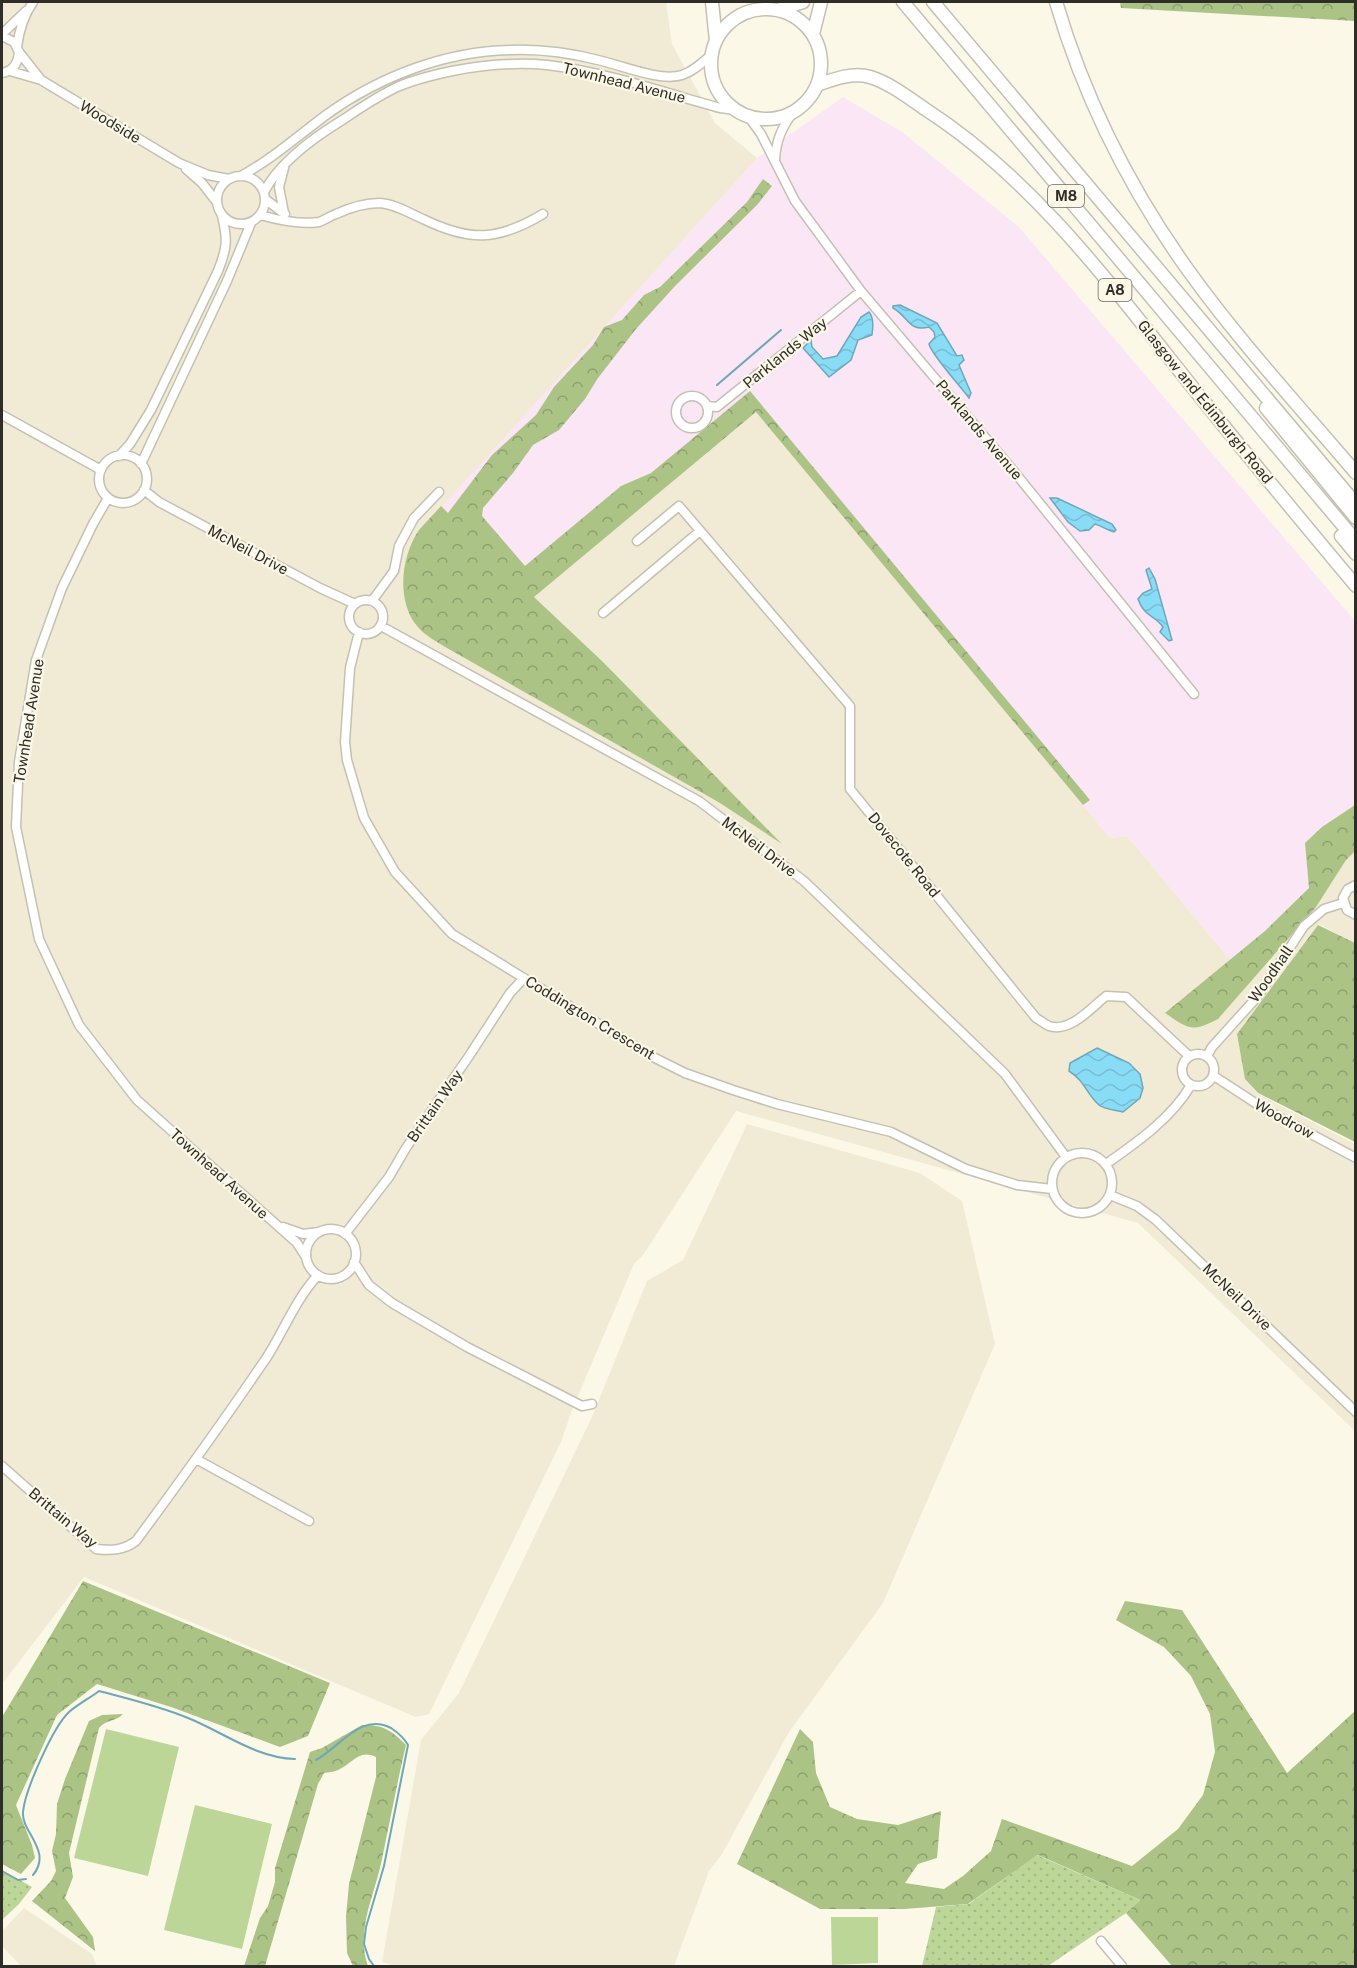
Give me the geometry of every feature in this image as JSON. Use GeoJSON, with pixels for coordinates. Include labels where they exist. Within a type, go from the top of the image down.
{"type":"FeatureCollection","features":[{"type":"Feature","properties":{"kind":"highway"},"geometry":{"type":"LineString","coordinates":[[712,2],[714,48],[712,75],[716,86],[736,110],[748,116],[772,119],[794,111],[808,100],[818,85],[822,64],[818,44],[813,34],[798,18],[778,10]]}},
{"type":"Feature","properties":{"kind":"highway"},"geometry":{"type":"LineString","coordinates":[[714,48],[720,33],[733,20],[742,2]]}},
{"type":"Feature","properties":{"kind":"highway"},"geometry":{"type":"LineString","coordinates":[[733,20],[754,10],[778,10],[803,2]]}},
{"type":"Feature","properties":{"kind":"highway"},"geometry":{"type":"LineString","coordinates":[[813,34],[821,2]]}},
{"type":"Feature","properties":{"kind":"highway","name":"M8"},"geometry":{"type":"LineString","coordinates":[[903,2],[1356,541]]}},
{"type":"Feature","properties":{"kind":"highway","name":"M8"},"geometry":{"type":"LineString","coordinates":[[933,2],[1356,504]]}},
{"type":"Feature","properties":{"kind":"highway"},"geometry":{"type":"LineString","coordinates":[[1056,2],[1065,32],[1101,122],[1154,219],[1211,301],[1356,473]]}},
{"type":"Feature","properties":{"kind":"highway","name":"Glasgow and Edinburgh Road"},"geometry":{"type":"LineString","coordinates":[[818,85],[845,76],[861,75],[877,80],[938,117],[1012,178],[1084,252],[1356,586]]}},
{"type":"Feature","properties":{"kind":"highway","name":"M8"},"geometry":{"type":"LineString","coordinates":[[1154,265],[1356,518]]}},
{"type":"Feature","properties":{"kind":"highway","name":"M8"},"geometry":{"type":"LineString","coordinates":[[1228,391],[1356,554]]}},
{"type":"Feature","properties":{"kind":"street"},"geometry":{"type":"LineString","coordinates":[[2,35],[33,2]]}},
{"type":"Feature","properties":{"kind":"street"},"geometry":{"type":"LineString","coordinates":[[18,50],[18,36],[27,11]]}},
{"type":"Feature","properties":{"kind":"street","name":"Woodside"},"geometry":{"type":"LineString","coordinates":[[2,35],[10,39],[41,80]]}},
{"type":"Feature","properties":{"kind":"street","name":"Townhead Avenue"},"geometry":{"type":"LineString","coordinates":[[241,176],[270,159],[327,114],[380,82],[445,59],[479,52],[546,50],[672,76],[682,75],[694,69],[714,48]]}},
{"type":"Feature","properties":{"kind":"street","name":"Woodside"},"geometry":{"type":"LineString","coordinates":[[5,72],[17,63],[18,50]]}},
{"type":"Feature","properties":{"kind":"street","name":"Townhead Avenue"},"geometry":{"type":"LineString","coordinates":[[264,196],[273,175],[285,164],[334,125],[396,88],[435,75],[486,65],[546,65],[575,69],[720,108],[736,110]]}},
{"type":"Feature","properties":{"kind":"street","name":"Woodside"},"geometry":{"type":"LineString","coordinates":[[5,72],[41,80],[179,163],[202,183],[216,201]]}},
{"type":"Feature","properties":{"kind":"street"},"geometry":{"type":"LineString","coordinates":[[775,160],[778,136],[794,111]]}},
{"type":"Feature","properties":{"kind":"street","name":"Parklands Avenue"},"geometry":{"type":"LineString","coordinates":[[748,116],[761,134],[795,201],[861,291],[1019,477],[1194,694]]}},
{"type":"Feature","properties":{"kind":"street","name":"Woodside"},"geometry":{"type":"LineString","coordinates":[[179,163],[229,179]]}},
{"type":"Feature","properties":{"kind":"street"},"geometry":{"type":"LineString","coordinates":[[284,213],[279,187],[285,164]]}},
{"type":"Feature","properties":{"kind":"street"},"geometry":{"type":"LineString","coordinates":[[119,456],[127,456],[141,464],[146,477],[144,490],[139,497],[124,503],[108,498],[100,485],[101,470],[105,463],[119,456],[130,444],[151,410],[218,271],[226,249],[227,236],[216,201],[219,188],[229,179],[241,176],[255,181],[264,196],[295,221]]}},
{"type":"Feature","properties":{"kind":"street"},"geometry":{"type":"LineString","coordinates":[[141,464],[227,281],[251,223],[260,215],[264,196]]}},
{"type":"Feature","properties":{"kind":"street"},"geometry":{"type":"LineString","coordinates":[[260,215],[281,221],[320,222],[360,205],[381,203],[398,207],[446,231],[484,236],[512,231],[543,214]]}},
{"type":"Feature","properties":{"kind":"street"},"geometry":{"type":"LineString","coordinates":[[222,216],[235,224],[251,223]]}},
{"type":"Feature","properties":{"kind":"street","name":"Parklands Way"},"geometry":{"type":"LineString","coordinates":[[707,406],[717,407],[861,291]]}},
{"type":"Feature","properties":{"kind":"street"},"geometry":{"type":"LineString","coordinates":[[2,415],[101,470]]}},
{"type":"Feature","properties":{"kind":"street","name":"McNeil Drive"},"geometry":{"type":"LineString","coordinates":[[144,490],[179,513],[320,588],[355,604]]}},
{"type":"Feature","properties":{"kind":"street"},"geometry":{"type":"LineString","coordinates":[[372,601],[394,571],[399,546],[414,518],[439,492]]}},
{"type":"Feature","properties":{"kind":"street","name":"Townhead Avenue"},"geometry":{"type":"LineString","coordinates":[[108,498],[62,588],[36,660],[21,751],[16,827],[39,939],[79,1025],[137,1100],[297,1243],[306,1257]]}},
{"type":"Feature","properties":{"kind":"street","name":"Dovecote Road"},"geometry":{"type":"LineString","coordinates":[[637,541],[679,506],[850,706],[850,789],[1036,1018],[1048,1026],[1060,1027],[1075,1022],[1106,996],[1126,997],[1189,1056]]}},
{"type":"Feature","properties":{"kind":"street"},"geometry":{"type":"LineString","coordinates":[[603,613],[700,531]]}},
{"type":"Feature","properties":{"kind":"street"},"geometry":{"type":"LineString","coordinates":[[355,604],[363,600],[372,601],[377,604],[382,614],[381,626],[375,631],[368,634],[359,632]]}},
{"type":"Feature","properties":{"kind":"street","name":"Coddington Crescent"},"geometry":{"type":"LineString","coordinates":[[355,604],[349,618],[352,626],[359,632],[350,668],[345,742],[347,760],[364,818],[395,872],[452,934],[651,1056],[687,1073],[777,1104],[891,1132],[966,1169],[1017,1185],[1052,1189]]}},
{"type":"Feature","properties":{"kind":"street","name":"McNeil Drive"},"geometry":{"type":"LineString","coordinates":[[381,626],[699,801],[804,881],[1005,1074],[1066,1157]]}},
{"type":"Feature","properties":{"kind":"street","name":"Woodhall"},"geometry":{"type":"LineString","coordinates":[[1207,1056],[1212,1047],[1258,996],[1304,926],[1324,909],[1343,903],[1344,893],[1356,885]]}},
{"type":"Feature","properties":{"kind":"street"},"geometry":{"type":"LineString","coordinates":[[1343,903],[1350,913],[1356,915]]}},
{"type":"Feature","properties":{"kind":"street","name":"Brittain Way"},"geometry":{"type":"LineString","coordinates":[[345,1234],[389,1177],[510,993],[524,978]]}},
{"type":"Feature","properties":{"kind":"street"},"geometry":{"type":"LineString","coordinates":[[1199,1054],[1207,1056],[1214,1066],[1214,1076],[1207,1084],[1191,1085],[1185,1079],[1182,1070],[1189,1056],[1199,1054]]}},
{"type":"Feature","properties":{"kind":"street","name":"Woodrow"},"geometry":{"type":"LineString","coordinates":[[1214,1076],[1266,1110],[1356,1158]]}},
{"type":"Feature","properties":{"kind":"street"},"geometry":{"type":"LineString","coordinates":[[1106,1164],[1163,1120],[1184,1097],[1191,1085]]}},
{"type":"Feature","properties":{"kind":"street"},"geometry":{"type":"LineString","coordinates":[[1074,1154],[1092,1154],[1106,1164],[1112,1179],[1110,1195],[1096,1210],[1086,1213],[1075,1212],[1060,1204],[1052,1189],[1054,1171],[1066,1157],[1074,1154]]}},
{"type":"Feature","properties":{"kind":"street","name":"McNeil Drive"},"geometry":{"type":"LineString","coordinates":[[1110,1195],[1137,1206],[1156,1220],[1356,1412]]}},
{"type":"Feature","properties":{"kind":"street","name":"Townhead Avenue"},"geometry":{"type":"LineString","coordinates":[[276,1225],[303,1234],[321,1231]]}},
{"type":"Feature","properties":{"kind":"street"},"geometry":{"type":"LineString","coordinates":[[335,1230],[345,1234],[355,1248],[354,1262],[345,1274],[332,1279],[312,1271],[306,1257],[309,1242],[321,1231],[335,1230]]}},
{"type":"Feature","properties":{"kind":"street"},"geometry":{"type":"LineString","coordinates":[[354,1262],[369,1285]]}},
{"type":"Feature","properties":{"kind":"street"},"geometry":{"type":"LineString","coordinates":[[345,1274],[369,1285],[392,1303],[466,1347],[582,1406],[592,1404]]}},
{"type":"Feature","properties":{"kind":"street","name":"Brittain Way"},"geometry":{"type":"LineString","coordinates":[[2,1466],[96,1549],[110,1551],[127,1548],[136,1541],[196,1459],[277,1341],[308,1286],[318,1275]]}},
{"type":"Feature","properties":{"kind":"street"},"geometry":{"type":"LineString","coordinates":[[196,1459],[309,1521]]}},
{"type":"Feature","properties":{"kind":"street"},"geometry":{"type":"LineString","coordinates":[[1101,1941],[1122,1966]]}},
{"type":"Feature","properties":{"kind":"shaded area"},"geometry":{"type":"Polygon","coordinates":[[[2,2],[666,2],[672,44],[715,123],[757,158],[438,511],[534,597],[756,412],[1110,838],[1127,836],[1230,960],[1265,931],[1309,888],[1305,843],[1322,827],[1355,805],[1355,944],[1319,924],[1237,1034],[1246,1080],[1258,1094],[1355,1144],[1355,1431],[1138,1223],[736,1111],[643,1255],[634,1264],[572,1410],[561,1442],[429,1714],[416,1717],[84,1577],[2,1684],[2,2]]]}},
{"type":"Feature","properties":{"kind":"shaded area"},"geometry":{"type":"Polygon","coordinates":[[[843,97],[902,132],[1019,227],[1355,621],[1355,805],[1322,827],[1305,843],[1309,888],[1265,931],[1230,960],[1127,836],[1110,838],[756,412],[534,597],[437,511],[757,158],[843,97]]]}},
{"type":"Feature","properties":{"kind":"shaded area"},"geometry":{"type":"Polygon","coordinates":[[[747,1124],[920,1173],[962,1201],[995,1344],[883,1603],[789,1732],[722,1854],[709,1871],[674,1966],[395,1966],[382,1962],[421,1740],[459,1693],[592,1417],[647,1281],[683,1260],[747,1124]]]}},
{"type":"Feature","properties":{"kind":"shaded area"},"geometry":{"type":"Polygon","coordinates":[[[24,1908],[92,1954],[97,1966],[21,1966],[2,1946],[2,1931],[24,1908]]]}},
{"type":"Feature","properties":{"kind":"green space"},"geometry":{"type":"Polygon","coordinates":[[[1120,2],[1355,2],[1355,21],[1121,8],[1120,2]]]}},
{"type":"Feature","properties":{"kind":"green space"},"geometry":{"type":"Polygon","coordinates":[[[763,179],[772,186],[757,205],[676,285],[636,329],[598,378],[585,399],[559,430],[533,445],[483,508],[482,516],[525,566],[621,486],[651,473],[750,391],[1090,800],[1083,805],[756,412],[534,597],[603,662],[782,844],[720,803],[435,641],[417,626],[410,616],[403,578],[408,552],[419,530],[441,506],[448,513],[492,455],[536,415],[554,387],[593,345],[604,327],[622,320],[644,295],[660,287],[747,202],[763,179]]]}},
{"type":"Feature","properties":{"kind":"green space"},"geometry":{"type":"Polygon","coordinates":[[[1355,805],[1355,851],[1346,860],[1316,907],[1218,1019],[1202,1026],[1190,1027],[1165,1013],[1265,931],[1309,888],[1305,843],[1322,827],[1355,805]]]}},
{"type":"Feature","properties":{"kind":"green space"},"geometry":{"type":"Polygon","coordinates":[[[1318,925],[1355,943],[1355,1142],[1258,1093],[1245,1079],[1237,1034],[1318,925]]]}},
{"type":"Feature","properties":{"kind":"green space"},"geometry":{"type":"Polygon","coordinates":[[[83,1581],[330,1683],[308,1736],[280,1747],[171,1707],[97,1684],[57,1715],[16,1805],[35,1858],[21,1874],[2,1864],[2,1717],[83,1581]]]}},
{"type":"Feature","properties":{"kind":"green space"},"geometry":{"type":"Polygon","coordinates":[[[1125,1601],[1182,1610],[1287,1773],[1355,1711],[1355,1966],[1172,1966],[1126,1913],[1140,1900],[1038,1855],[968,1904],[904,1909],[820,1909],[737,1864],[800,1729],[813,1742],[816,1773],[830,1807],[857,1819],[898,1825],[941,1811],[937,1858],[918,1864],[905,1883],[944,1889],[963,1876],[991,1851],[1002,1819],[1132,1866],[1178,1829],[1203,1795],[1215,1752],[1210,1714],[1191,1676],[1164,1647],[1116,1620],[1125,1601]]]}},
{"type":"Feature","properties":{"kind":"green space"},"geometry":{"type":"Polygon","coordinates":[[[123,1714],[99,1728],[69,1853],[73,1877],[65,1898],[93,1937],[95,1951],[32,1901],[51,1881],[56,1871],[52,1851],[56,1834],[57,1804],[89,1721],[102,1715],[123,1714]]]}},
{"type":"Feature","properties":{"kind":"green space"},"geometry":{"type":"Polygon","coordinates":[[[362,1725],[387,1729],[406,1745],[379,1872],[367,1912],[364,1939],[368,1966],[353,1966],[347,1953],[346,1916],[349,1884],[376,1777],[376,1757],[370,1755],[360,1756],[338,1770],[324,1773],[318,1784],[265,1966],[244,1966],[260,1918],[268,1906],[275,1882],[275,1868],[310,1752],[322,1748],[362,1725]]]}},
{"type":"Feature","properties":{"kind":"green space"},"geometry":{"type":"Polygon","coordinates":[[[106,1729],[179,1747],[148,1876],[74,1858],[106,1729]]]}},
{"type":"Feature","properties":{"kind":"green space"},"geometry":{"type":"Polygon","coordinates":[[[195,1805],[272,1824],[242,1949],[164,1930],[195,1805]]]}},
{"type":"Feature","properties":{"kind":"green space"},"geometry":{"type":"Polygon","coordinates":[[[1037,1855],[1140,1900],[1126,1913],[1048,1966],[922,1966],[936,1907],[969,1904],[1037,1855]]]}},
{"type":"Feature","properties":{"kind":"green space"},"geometry":{"type":"Polygon","coordinates":[[[2,1870],[32,1887],[19,1904],[2,1920],[2,1870]]]}},
{"type":"Feature","properties":{"kind":"green space"},"geometry":{"type":"Polygon","coordinates":[[[831,1917],[878,1917],[878,1963],[832,1965],[831,1917]]]}},
{"type":"Feature","properties":{"kind":"water"},"geometry":{"type":"Polygon","coordinates":[[[900,305],[937,323],[957,356],[962,355],[964,360],[959,365],[971,393],[969,398],[931,349],[929,344],[935,337],[934,332],[929,327],[913,326],[893,308],[893,306],[900,305]]]}},
{"type":"Feature","properties":{"kind":"water"},"geometry":{"type":"Polygon","coordinates":[[[869,312],[873,326],[872,335],[858,340],[851,360],[829,377],[803,348],[811,340],[812,347],[823,359],[837,356],[861,317],[869,312]]]}},
{"type":"Feature","properties":{"kind":"water"},"geometry":{"type":"Polygon","coordinates":[[[1050,498],[1057,498],[1112,524],[1116,530],[1114,532],[1095,524],[1089,530],[1080,531],[1068,522],[1050,498]]]}},
{"type":"Feature","properties":{"kind":"water"},"geometry":{"type":"Polygon","coordinates":[[[1149,568],[1155,579],[1172,640],[1169,641],[1160,632],[1163,627],[1144,610],[1138,599],[1143,593],[1152,589],[1146,570],[1149,568]]]}},
{"type":"Feature","properties":{"kind":"water"},"geometry":{"type":"Polygon","coordinates":[[[1097,1048],[1129,1063],[1140,1074],[1143,1088],[1140,1098],[1123,1112],[1099,1105],[1079,1079],[1069,1071],[1070,1063],[1097,1048]]]}},
{"type":"Feature","properties":{"kind":"waterway"},"geometry":{"type":"LineString","coordinates":[[717,385],[781,330]]}},
{"type":"Feature","properties":{"kind":"waterway"},"geometry":{"type":"LineString","coordinates":[[33,1875],[40,1858],[24,1819],[23,1812],[29,1789],[55,1731],[69,1712],[99,1691],[177,1714],[267,1754],[295,1759]]}},
{"type":"Feature","properties":{"kind":"waterway"},"geometry":{"type":"LineString","coordinates":[[316,1760],[351,1733],[370,1724],[380,1724],[391,1728],[408,1745],[384,1866],[366,1927],[364,1944],[374,1966]]}},
{"type":"Feature","properties":{"kind":"waterway"},"geometry":{"type":"LineString","coordinates":[[2,1871],[18,1880],[26,1879]]}}]}
